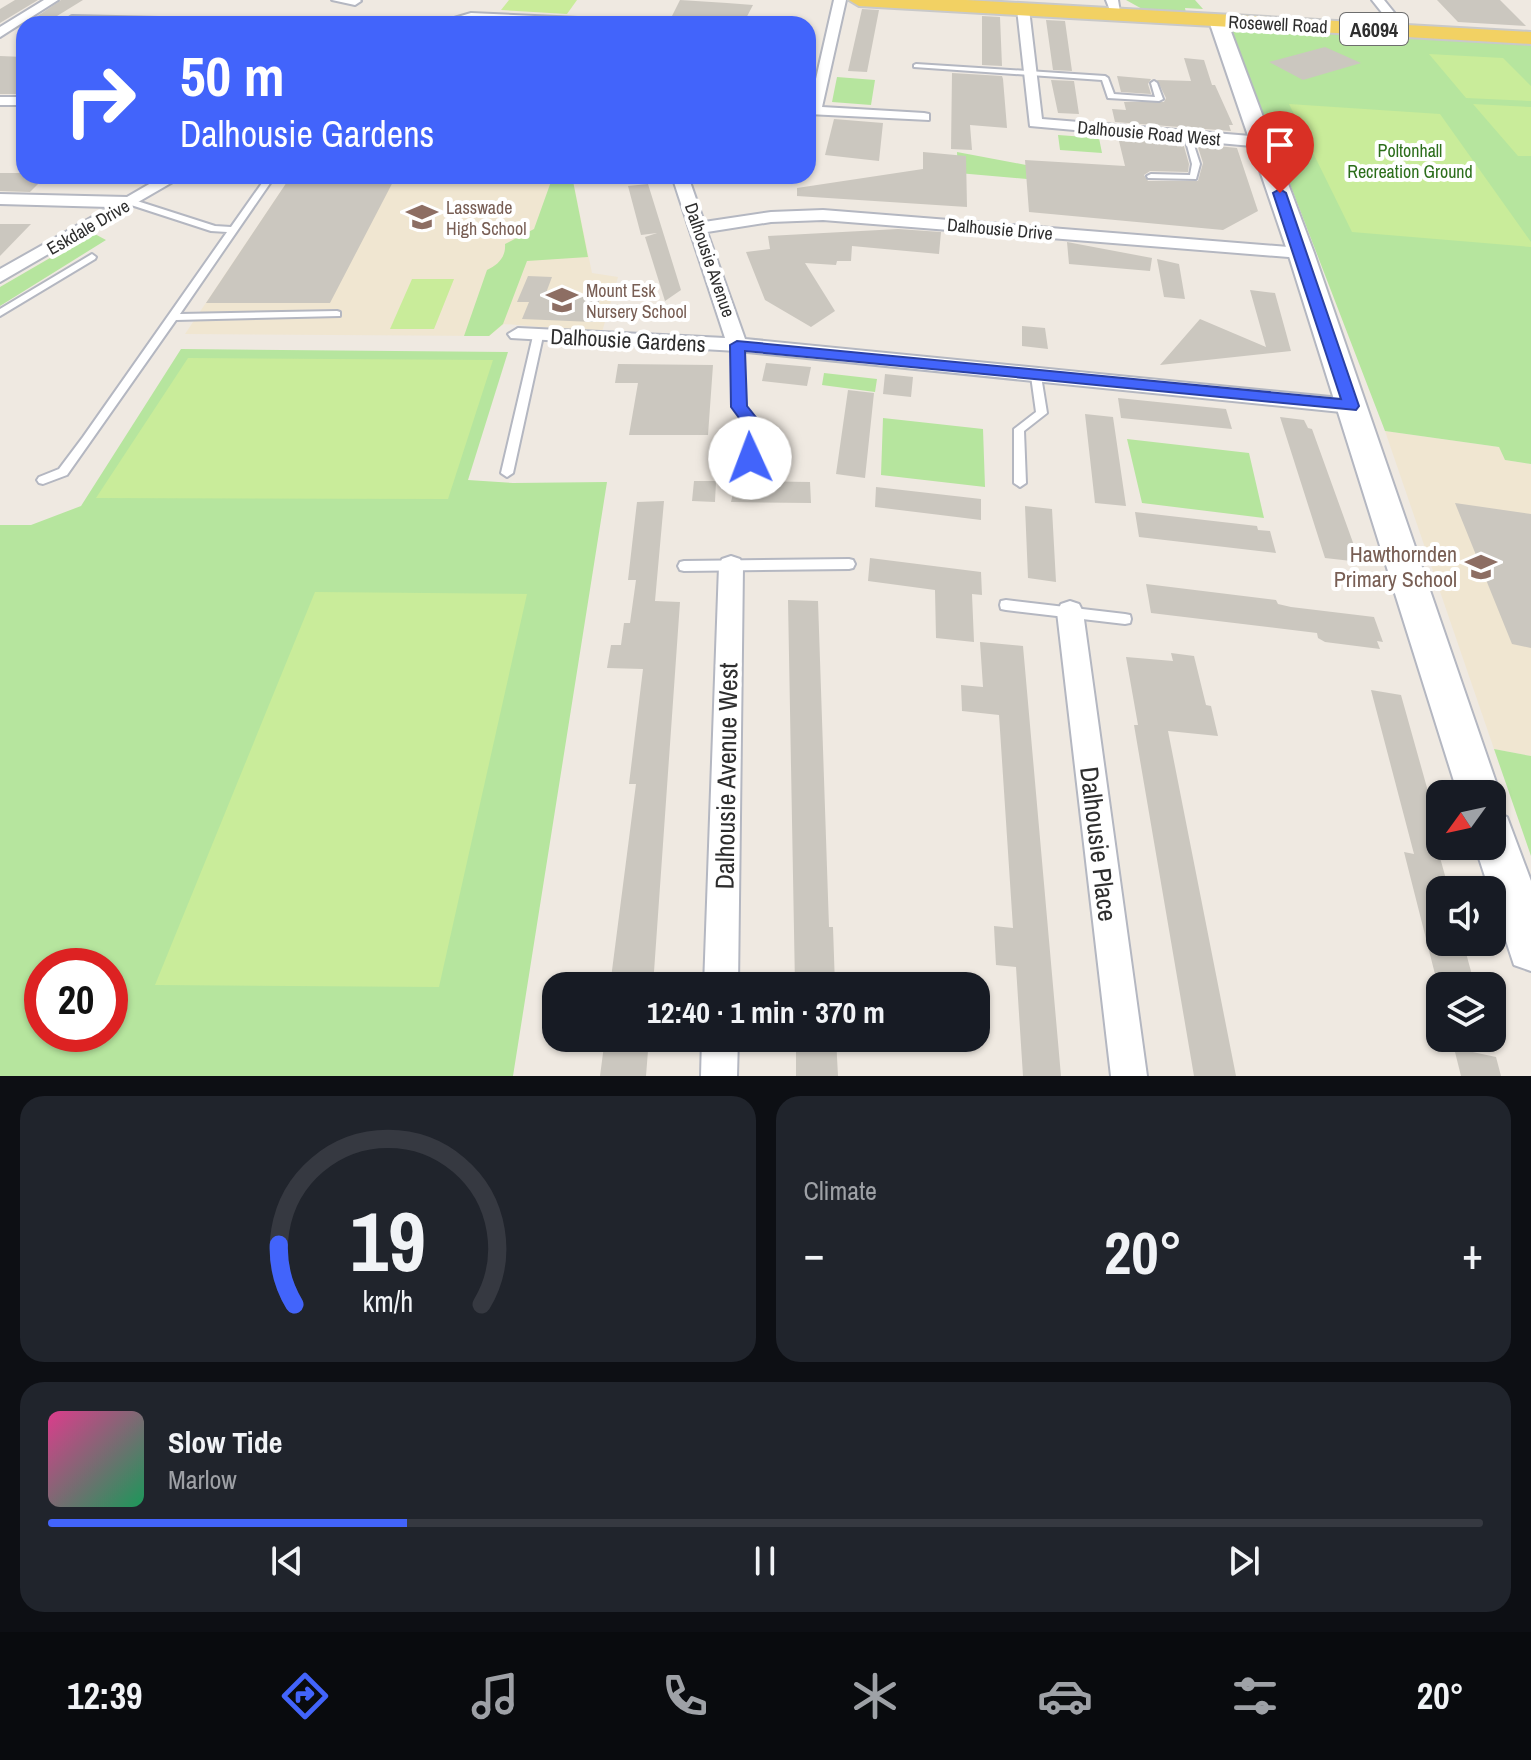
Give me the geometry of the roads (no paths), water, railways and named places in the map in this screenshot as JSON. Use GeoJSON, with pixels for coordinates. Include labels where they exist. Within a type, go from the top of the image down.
{"type":"FeatureCollection","features":[{"type":"Feature","properties":{"kind":"main road","name":"A6094"},"geometry":{"type":"LineString","coordinates":[[859,0],[977,3],[1023,9],[1114,7],[1218,21]]}},
{"type":"Feature","properties":{"kind":"main road","name":"Rosewell Road"},"geometry":{"type":"LineString","coordinates":[[1218,21],[1531,38]]}},
{"type":"Feature","properties":{"kind":"street"},"geometry":{"type":"LineString","coordinates":[[27,16],[52,0]]}},
{"type":"Feature","properties":{"kind":"street"},"geometry":{"type":"LineString","coordinates":[[338,0],[355,1]]}},
{"type":"Feature","properties":{"kind":"street"},"geometry":{"type":"LineString","coordinates":[[816,91],[840,0]]}},
{"type":"Feature","properties":{"kind":"street"},"geometry":{"type":"LineString","coordinates":[[1378,0],[1403,31]]}},
{"type":"Feature","properties":{"kind":"street"},"geometry":{"type":"LineString","coordinates":[[1023,9],[1029,72]]}},
{"type":"Feature","properties":{"kind":"street"},"geometry":{"type":"LineString","coordinates":[[1218,21],[1301,253],[1474,780]]}},
{"type":"Feature","properties":{"kind":"street","name":"Dalhousie Road West"},"geometry":{"type":"LineString","coordinates":[[1029,72],[1035,123],[1263,142]]}},
{"type":"Feature","properties":{"kind":"street"},"geometry":{"type":"LineString","coordinates":[[816,110],[924,117]]}},
{"type":"Feature","properties":{"kind":"street","name":"Eskdale Drive"},"geometry":{"type":"LineString","coordinates":[[0,277],[161,184]]}},
{"type":"Feature","properties":{"kind":"street","name":"Dalhousie Avenue"},"geometry":{"type":"LineString","coordinates":[[683,184],[737,345]]}},
{"type":"Feature","properties":{"kind":"street"},"geometry":{"type":"LineString","coordinates":[[0,199],[131,202]]}},
{"type":"Feature","properties":{"kind":"street","name":"Dalhousie Drive"},"geometry":{"type":"LineString","coordinates":[[699,228],[771,217],[823,215],[1301,253]]}},
{"type":"Feature","properties":{"kind":"street","name":"Dalhousie Gardens"},"geometry":{"type":"LineString","coordinates":[[528,335],[737,345],[1351,406]]}},
{"type":"Feature","properties":{"kind":"street","name":"Dalhousie Avenue West"},"geometry":{"type":"LineString","coordinates":[[721,972],[731,566]]}},
{"type":"Feature","properties":{"kind":"street","name":"Dalhousie Place"},"geometry":{"type":"LineString","coordinates":[[1070,612],[1129,1076]]}},
{"type":"Feature","properties":{"kind":"street"},"geometry":{"type":"LineString","coordinates":[[1501,860],[1531,948]]}},
{"type":"Feature","properties":{"kind":"street"},"geometry":{"type":"LineString","coordinates":[[719,1076],[720,1052]]}},
{"type":"Feature","properties":{"kind":"lane"},"geometry":{"type":"LineString","coordinates":[[916,66],[1105,78],[1111,96],[1159,99],[1154,83]]}},
{"type":"Feature","properties":{"kind":"lane"},"geometry":{"type":"LineString","coordinates":[[1151,176],[1193,177],[1196,164],[1187,136]]}},
{"type":"Feature","properties":{"kind":"lane"},"geometry":{"type":"LineString","coordinates":[[43,480],[63,472],[265,184]]}},
{"type":"Feature","properties":{"kind":"lane"},"geometry":{"type":"LineString","coordinates":[[131,202],[214,229],[233,230]]}},
{"type":"Feature","properties":{"kind":"lane"},"geometry":{"type":"LineString","coordinates":[[0,313],[92,257]]}},
{"type":"Feature","properties":{"kind":"lane"},"geometry":{"type":"LineString","coordinates":[[173,317],[337,314]]}},
{"type":"Feature","properties":{"kind":"lane"},"geometry":{"type":"LineString","coordinates":[[507,473],[528,335]]}},
{"type":"Feature","properties":{"kind":"lane","name":"Dalhousie Gardens"},"geometry":{"type":"LineString","coordinates":[[737,345],[739,407],[751,421],[750,458]]}},
{"type":"Feature","properties":{"kind":"lane"},"geometry":{"type":"LineString","coordinates":[[1020,483],[1019,429],[1042,413],[1036,376]]}},
{"type":"Feature","properties":{"kind":"lane"},"geometry":{"type":"LineString","coordinates":[[684,566],[849,564]]}},
{"type":"Feature","properties":{"kind":"lane"},"geometry":{"type":"LineString","coordinates":[[1006,605],[1125,619]]}},
{"type":"Feature","properties":{"kind":"place","name":"Lasswade High School"},"geometry":{"type":"Point","coordinates":[422,217]}},
{"type":"Feature","properties":{"kind":"place","name":"Mount Esk Nursery School"},"geometry":{"type":"Point","coordinates":[562,300]}},
{"type":"Feature","properties":{"kind":"place","name":"Hawthornden Primary School"},"geometry":{"type":"Point","coordinates":[1481,567]}},
{"type":"Feature","properties":{"kind":"park label","name":"Poltonhall Recreation Ground"},"geometry":{"type":"Point","coordinates":[1410,160]}}]}
